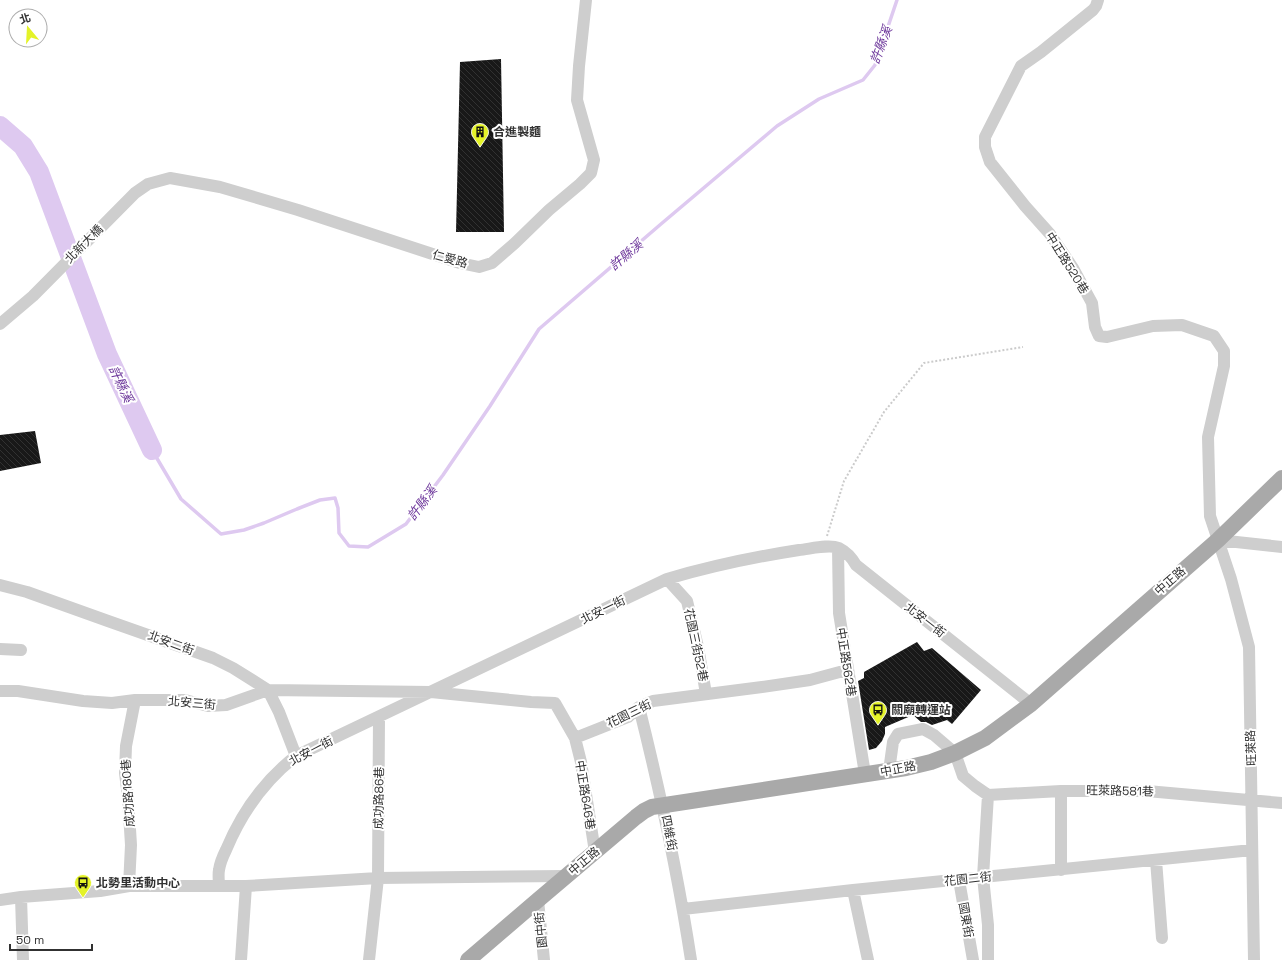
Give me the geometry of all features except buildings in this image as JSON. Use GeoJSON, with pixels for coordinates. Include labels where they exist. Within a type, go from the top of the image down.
{"type":"FeatureCollection","features":[{"type":"Feature","properties":{"kind":"main road","name":"中正路"},"geometry":{"type":"LineString","coordinates":[[468,960],[644,811],[652,807],[663,804],[889,771],[931,762],[955,753],[985,738],[1031,704],[1218,540],[1282,478]]}},
{"type":"Feature","properties":{"kind":"street","name":"仁愛路"},"geometry":{"type":"LineString","coordinates":[[135,193],[148,184],[170,178],[220,187],[298,210],[460,263],[479,267],[492,263],[549,210],[580,184],[590,173],[594,160],[577,100],[586,0]]}},
{"type":"Feature","properties":{"kind":"street","name":"中正路520巷"},"geometry":{"type":"LineString","coordinates":[[1098,0],[1093,10],[1041,52],[1021,66],[985,137],[985,147],[990,162],[1025,206],[1050,234],[1073,268],[1092,303],[1095,327],[1099,336],[1107,337],[1153,326],[1182,326],[1214,336],[1224,351],[1224,366],[1208,437],[1210,516],[1218,540]]}},
{"type":"Feature","properties":{"kind":"street","name":"北新大橋"},"geometry":{"type":"LineString","coordinates":[[0,324],[33,296],[135,193]]}},
{"type":"Feature","properties":{"kind":"street"},"geometry":{"type":"LineString","coordinates":[[1218,540],[1282,548]]}},
{"type":"Feature","properties":{"kind":"street","name":"旺萊路"},"geometry":{"type":"LineString","coordinates":[[1218,540],[1231,579],[1249,647],[1254,960]]}},
{"type":"Feature","properties":{"kind":"street","name":"北安一街"},"geometry":{"type":"LineString","coordinates":[[219,886],[219,870],[221,860],[243,816],[275,776],[296,756],[379,718],[667,579],[702,568],[777,553],[824,547],[838,548],[850,556],[856,565],[1031,704]]}},
{"type":"Feature","properties":{"kind":"street","name":"中正路562巷"},"geometry":{"type":"LineString","coordinates":[[838,548],[839,613],[865,774]]}},
{"type":"Feature","properties":{"kind":"street","name":"花園三街52巷"},"geometry":{"type":"LineString","coordinates":[[667,579],[687,601],[698,647],[706,694]]}},
{"type":"Feature","properties":{"kind":"street","name":"北安二街"},"geometry":{"type":"LineString","coordinates":[[0,585],[27,592],[213,658],[233,668],[268,690]]}},
{"type":"Feature","properties":{"kind":"street"},"geometry":{"type":"LineString","coordinates":[[0,649],[21,650]]}},
{"type":"Feature","properties":{"kind":"street","name":"花園三街"},"geometry":{"type":"LineString","coordinates":[[575,738],[628,717],[640,707],[653,701],[810,680],[847,670]]}},
{"type":"Feature","properties":{"kind":"street"},"geometry":{"type":"LineString","coordinates":[[268,690],[279,712],[296,756]]}},
{"type":"Feature","properties":{"kind":"street","name":"北安三街"},"geometry":{"type":"LineString","coordinates":[[0,691],[18,691],[83,701],[112,703],[135,700],[185,700],[208,706],[226,705],[268,690],[431,692]]}},
{"type":"Feature","properties":{"kind":"street"},"geometry":{"type":"LineString","coordinates":[[431,692],[555,703],[575,738]]}},
{"type":"Feature","properties":{"kind":"street","name":"成功路180巷"},"geometry":{"type":"LineString","coordinates":[[129,886],[131,845],[125,766],[126,746],[135,700]]}},
{"type":"Feature","properties":{"kind":"street","name":"四維街"},"geometry":{"type":"LineString","coordinates":[[640,707],[663,804],[691,960]]}},
{"type":"Feature","properties":{"kind":"street","name":"成功路86巷"},"geometry":{"type":"LineString","coordinates":[[369,960],[378,878],[379,718]]}},
{"type":"Feature","properties":{"kind":"street"},"geometry":{"type":"LineString","coordinates":[[889,771],[893,742],[898,734],[923,729],[934,735],[955,753],[963,776],[988,795],[983,877],[988,925],[988,960]]}},
{"type":"Feature","properties":{"kind":"street","name":"中正路646巷"},"geometry":{"type":"LineString","coordinates":[[575,738],[581,762],[595,852]]}},
{"type":"Feature","properties":{"kind":"street"},"geometry":{"type":"LineString","coordinates":[[1061,870],[1062,791]]}},
{"type":"Feature","properties":{"kind":"street","name":"旺萊路581巷"},"geometry":{"type":"LineString","coordinates":[[988,795],[1062,791],[1147,791],[1282,803]]}},
{"type":"Feature","properties":{"kind":"street","name":"花園二街"},"geometry":{"type":"LineString","coordinates":[[683,909],[853,890],[1252,850]]}},
{"type":"Feature","properties":{"kind":"street"},"geometry":{"type":"LineString","coordinates":[[1156,860],[1162,938]]}},
{"type":"Feature","properties":{"kind":"street"},"geometry":{"type":"LineString","coordinates":[[0,900],[100,891],[129,886],[246,886],[378,878],[566,876]]}},
{"type":"Feature","properties":{"kind":"street","name":"國東街"},"geometry":{"type":"LineString","coordinates":[[959,880],[973,960]]}},
{"type":"Feature","properties":{"kind":"street"},"geometry":{"type":"LineString","coordinates":[[241,960],[246,886]]}},
{"type":"Feature","properties":{"kind":"street"},"geometry":{"type":"LineString","coordinates":[[853,890],[868,960]]}},
{"type":"Feature","properties":{"kind":"street"},"geometry":{"type":"LineString","coordinates":[[21,897],[23,960]]}},
{"type":"Feature","properties":{"kind":"street","name":"園中街"},"geometry":{"type":"LineString","coordinates":[[538,900],[544,960]]}},
{"type":"Feature","properties":{"kind":"path"},"geometry":{"type":"LineString","coordinates":[[824,547],[844,482],[884,412],[924,363],[1023,347]]}},
{"type":"Feature","properties":{"kind":"waterway","name":"許縣溪"},"geometry":{"type":"LineString","coordinates":[[152,450],[181,499],[221,534],[244,530],[320,500],[335,498],[338,508],[339,533],[349,546],[368,547],[406,524],[443,475],[490,406],[539,329],[777,126],[819,99],[863,80],[875,65],[897,0]]}},
{"type":"Feature","properties":{"kind":"waterway","name":"許縣溪"},"geometry":{"type":"LineString","coordinates":[[0,126],[23,146],[39,172],[107,354],[152,450]]}},
{"type":"Feature","properties":{"kind":"place","name":"合進製麵"},"geometry":{"type":"Point","coordinates":[480,147]}},
{"type":"Feature","properties":{"kind":"place","name":"關廟轉運站"},"geometry":{"type":"Point","coordinates":[878,725]}},
{"type":"Feature","properties":{"kind":"place","name":"北勢里活動中心"},"geometry":{"type":"Point","coordinates":[83,898]}}]}
